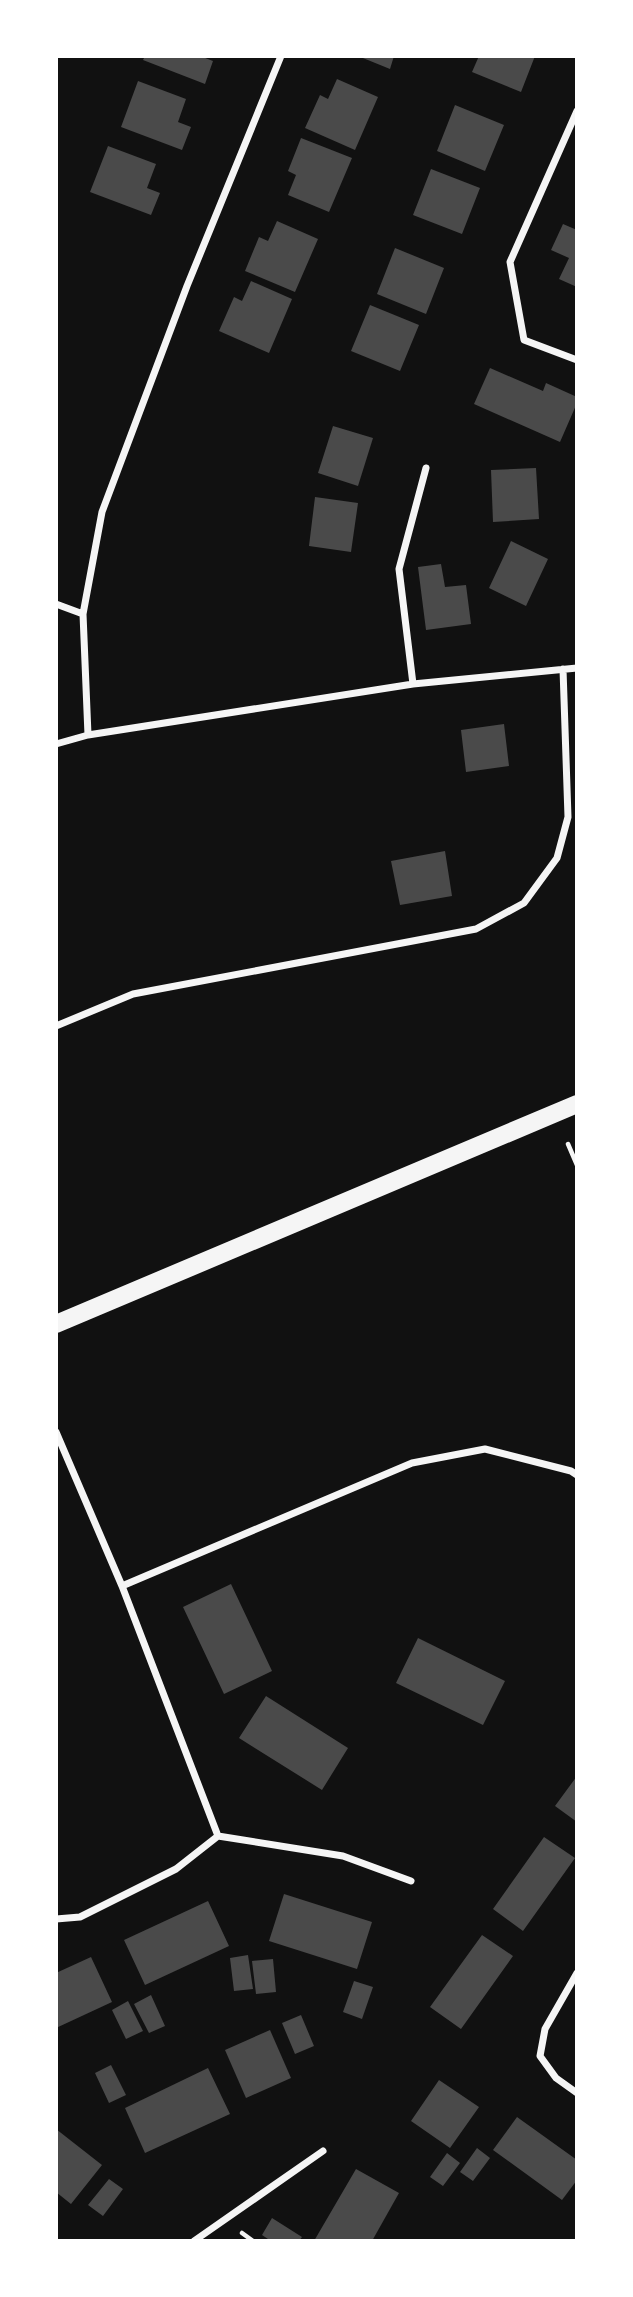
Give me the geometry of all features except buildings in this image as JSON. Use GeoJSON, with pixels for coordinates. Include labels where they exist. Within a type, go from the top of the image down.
{"type":"FeatureCollection","features":[{"type":"Feature","properties":{"kind":"main road"},"geometry":{"type":"LineString","coordinates":[[56,1324],[577,1104]]}},
{"type":"Feature","properties":{"kind":"street"},"geometry":{"type":"LineString","coordinates":[[89,735],[83,614],[102,512],[187,286],[281,56]]}},
{"type":"Feature","properties":{"kind":"street"},"geometry":{"type":"LineString","coordinates":[[577,111],[510,262],[524,340],[577,360]]}},
{"type":"Feature","properties":{"kind":"street"},"geometry":{"type":"LineString","coordinates":[[413,684],[399,569],[426,468]]}},
{"type":"Feature","properties":{"kind":"street"},"geometry":{"type":"LineString","coordinates":[[56,604],[83,614]]}},
{"type":"Feature","properties":{"kind":"street"},"geometry":{"type":"LineString","coordinates":[[56,744],[89,735],[413,684],[577,668]]}},
{"type":"Feature","properties":{"kind":"street"},"geometry":{"type":"LineString","coordinates":[[56,1026],[133,994],[476,929],[524,904],[557,858],[568,817],[563,669]]}},
{"type":"Feature","properties":{"kind":"street"},"geometry":{"type":"LineString","coordinates":[[56,1432],[122,1586],[218,1836]]}},
{"type":"Feature","properties":{"kind":"street"},"geometry":{"type":"LineString","coordinates":[[122,1586],[412,1463],[485,1449],[574,1473],[577,1462]]}},
{"type":"Feature","properties":{"kind":"street"},"geometry":{"type":"LineString","coordinates":[[56,1919],[80,1917],[176,1869],[218,1836],[343,1856],[411,1881]]}},
{"type":"Feature","properties":{"kind":"street"},"geometry":{"type":"LineString","coordinates":[[577,1973],[545,2029],[540,2056],[556,2078],[577,2093]]}},
{"type":"Feature","properties":{"kind":"street"},"geometry":{"type":"LineString","coordinates":[[194,2241],[323,2151]]}},
{"type":"Feature","properties":{"kind":"path"},"geometry":{"type":"LineString","coordinates":[[568,1144],[577,1165]]}}]}
